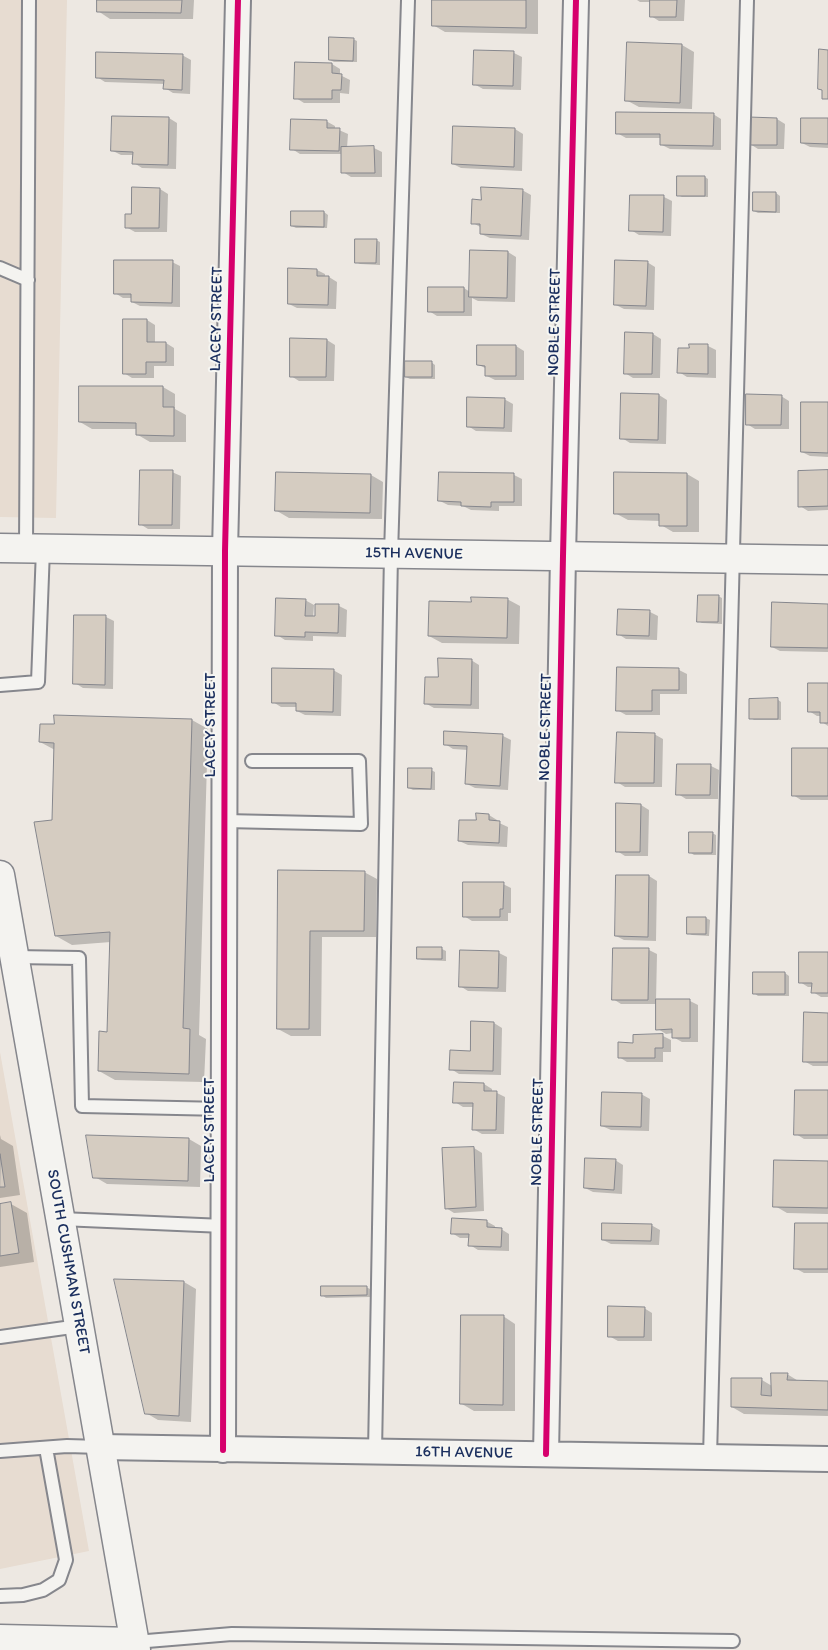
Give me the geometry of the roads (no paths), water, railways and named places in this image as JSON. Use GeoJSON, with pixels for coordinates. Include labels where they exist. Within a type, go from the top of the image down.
{"type":"FeatureCollection","features":[{"type":"Feature","properties":{"kind":"street","name":"LACEY STREET"},"geometry":{"type":"LineString","coordinates":[[223,1450],[225,551],[238,0]]}},
{"type":"Feature","properties":{"kind":"street","name":"NOBLE STREET"},"geometry":{"type":"LineString","coordinates":[[546,1454],[563,556],[576,0]]}},
{"type":"Feature","properties":{"kind":"street","name":"15TH AVENUE"},"geometry":{"type":"LineString","coordinates":[[23,549],[828,560]]}},
{"type":"Feature","properties":{"kind":"street","name":"SOUTH CUSHMAN STREET"},"geometry":{"type":"LineString","coordinates":[[0,875],[4,927],[14,957],[136,1646]]}},
{"type":"Feature","properties":{"kind":"street","name":"16TH AVENUE"},"geometry":{"type":"LineString","coordinates":[[101,1447],[828,1458]]}},
{"type":"Feature","properties":{"kind":"street"},"geometry":{"type":"LineString","coordinates":[[0,1639],[136,1646]]}},
{"type":"Feature","properties":{"kind":"lane"},"geometry":{"type":"LineString","coordinates":[[0,685],[38,682],[23,549],[28,280],[30,0]]}},
{"type":"Feature","properties":{"kind":"lane"},"geometry":{"type":"LineString","coordinates":[[375,1452],[391,554],[408,0]]}},
{"type":"Feature","properties":{"kind":"lane"},"geometry":{"type":"LineString","coordinates":[[710,1457],[747,0]]}},
{"type":"Feature","properties":{"kind":"lane"},"geometry":{"type":"LineString","coordinates":[[0,268],[28,280]]}},
{"type":"Feature","properties":{"kind":"lane"},"geometry":{"type":"LineString","coordinates":[[225,821],[361,824],[359,761],[252,761]]}},
{"type":"Feature","properties":{"kind":"lane"},"geometry":{"type":"LineString","coordinates":[[14,957],[80,958],[82,1106],[224,1109]]}},
{"type":"Feature","properties":{"kind":"lane"},"geometry":{"type":"LineString","coordinates":[[61,1219],[224,1226]]}},
{"type":"Feature","properties":{"kind":"lane"},"geometry":{"type":"LineString","coordinates":[[0,1337],[79,1326]]}},
{"type":"Feature","properties":{"kind":"lane"},"geometry":{"type":"LineString","coordinates":[[0,1451],[67,1446],[101,1447]]}},
{"type":"Feature","properties":{"kind":"lane"},"geometry":{"type":"LineString","coordinates":[[0,1596],[23,1596],[43,1590],[59,1580],[66,1560],[46,1448]]}},
{"type":"Feature","properties":{"kind":"lane"},"geometry":{"type":"LineString","coordinates":[[136,1646],[232,1634],[733,1641]]}}]}
